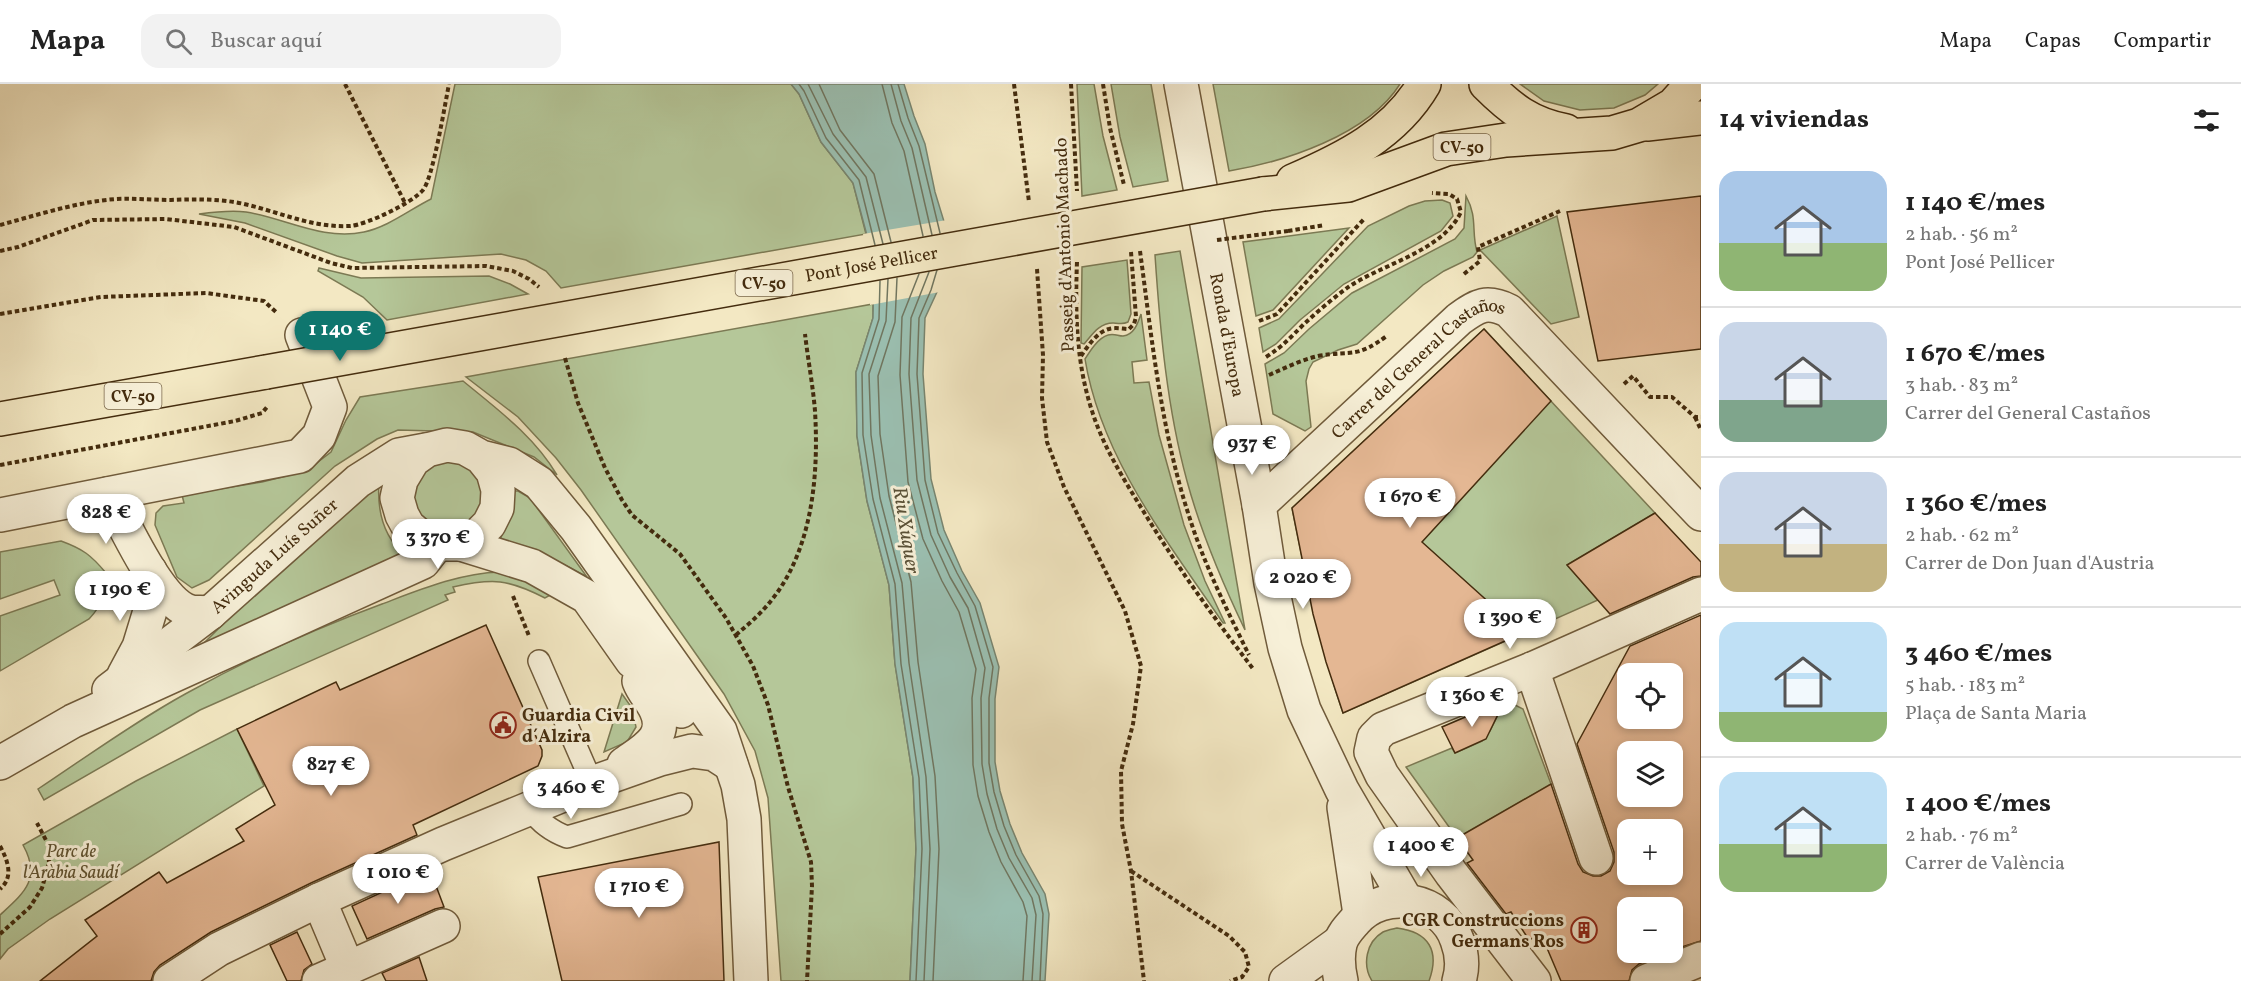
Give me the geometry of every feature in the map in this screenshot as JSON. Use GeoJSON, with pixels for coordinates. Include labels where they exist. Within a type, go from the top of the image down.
{"type":"FeatureCollection","features":[{"type":"Feature","properties":{"kind":"main road","name":"CV-50"},"geometry":{"type":"LineString","coordinates":[[1263,194],[1330,165],[1372,140],[1397,120],[1424,84]]}},
{"type":"Feature","properties":{"kind":"main road","name":"CV-50"},"geometry":{"type":"LineString","coordinates":[[1486,84],[1512,109],[1545,127],[1582,134]]}},
{"type":"Feature","properties":{"kind":"main road","name":"CV-50"},"geometry":{"type":"LineString","coordinates":[[1639,124],[1673,105],[1692,84]]}},
{"type":"Feature","properties":{"kind":"main road","name":"CV-50"},"geometry":{"type":"LineString","coordinates":[[1263,194],[1348,185],[1446,149],[1506,140],[1612,132],[1639,124],[1701,118]]}},
{"type":"Feature","properties":{"kind":"main road","name":"Pont José Pellicer"},"geometry":{"type":"LineString","coordinates":[[269,388],[1263,194]]}},
{"type":"Feature","properties":{"kind":"main road","name":"CV-50"},"geometry":{"type":"LineString","coordinates":[[0,419],[269,388]]}},
{"type":"Feature","properties":{"kind":"street","name":"Ronda d'Europa"},"geometry":{"type":"LineString","coordinates":[[1180,84],[1259,505],[1271,583],[1288,658],[1304,710],[1342,790]]}},
{"type":"Feature","properties":{"kind":"street","name":"Carrer del General Castaños"},"geometry":{"type":"LineString","coordinates":[[1259,505],[1459,319],[1480,305],[1490,305],[1509,311],[1701,513]]}},
{"type":"Feature","properties":{"kind":"street"},"geometry":{"type":"LineString","coordinates":[[0,515],[300,456],[318,436],[330,407],[302,335]]}},
{"type":"Feature","properties":{"kind":"street"},"geometry":{"type":"LineString","coordinates":[[596,782],[654,743],[659,728],[656,709],[642,688],[632,661],[586,597],[532,566],[421,537],[408,526],[402,515],[398,498],[401,480],[413,460],[428,450],[447,445],[465,448],[481,457],[509,464],[539,483],[576,528],[720,731],[723,759],[744,819],[751,981]]}},
{"type":"Feature","properties":{"kind":"street","name":"Avinguda Luís Suñer"},"geometry":{"type":"LineString","coordinates":[[73,721],[120,681],[210,613],[358,481],[399,455],[428,450]]}},
{"type":"Feature","properties":{"kind":"street"},"geometry":{"type":"LineString","coordinates":[[449,544],[476,537],[489,524],[497,508],[498,490],[493,472],[481,457]]}},
{"type":"Feature","properties":{"kind":"street"},"geometry":{"type":"LineString","coordinates":[[108,494],[150,571],[171,599],[190,611],[210,613]]}},
{"type":"Feature","properties":{"kind":"street","name":"Avinguda Luís Suñer"},"geometry":{"type":"LineString","coordinates":[[0,763],[73,721],[423,562],[449,544]]}},
{"type":"Feature","properties":{"kind":"street"},"geometry":{"type":"LineString","coordinates":[[120,681],[139,647],[150,611],[150,571]]}},
{"type":"Feature","properties":{"kind":"street"},"geometry":{"type":"LineString","coordinates":[[1534,981],[1451,873],[1382,775],[1371,752],[1374,738],[1383,729],[1532,669],[1701,594]]}},
{"type":"Feature","properties":{"kind":"street"},"geometry":{"type":"LineString","coordinates":[[632,661],[657,679],[723,759]]}},
{"type":"Feature","properties":{"kind":"street"},"geometry":{"type":"LineString","coordinates":[[1532,669],[1596,858]]}},
{"type":"Feature","properties":{"kind":"street"},"geometry":{"type":"LineString","coordinates":[[170,981],[219,949],[319,900],[443,844],[596,782],[660,759],[692,751],[723,759]]}},
{"type":"Feature","properties":{"kind":"street"},"geometry":{"type":"LineString","coordinates":[[1342,790],[1406,900]]}},
{"type":"Feature","properties":{"kind":"street"},"geometry":{"type":"LineString","coordinates":[[1342,790],[1360,914]]}},
{"type":"Feature","properties":{"kind":"street"},"geometry":{"type":"LineString","coordinates":[[319,900],[334,975],[443,926]]}},
{"type":"Feature","properties":{"kind":"street"},"geometry":{"type":"LineString","coordinates":[[1341,981],[1337,963],[1340,942],[1346,931],[1360,914],[1385,902],[1406,900],[1429,907],[1446,920],[1454,931],[1461,951],[1462,978]]}},
{"type":"Feature","properties":{"kind":"street"},"geometry":{"type":"LineString","coordinates":[[1286,981],[1340,942]]}},
{"type":"Feature","properties":{"kind":"street"},"geometry":{"type":"LineString","coordinates":[[1647,981],[1701,959]]}},
{"type":"Feature","properties":{"kind":"lane"},"geometry":{"type":"LineString","coordinates":[[538,661],[596,782]]}},
{"type":"Feature","properties":{"kind":"lane"},"geometry":{"type":"LineString","coordinates":[[530,809],[540,822],[553,832],[567,837],[681,804]]}},
{"type":"Feature","properties":{"kind":"path"},"geometry":{"type":"LineString","coordinates":[[345,84],[405,203]]}},
{"type":"Feature","properties":{"kind":"path"},"geometry":{"type":"LineString","coordinates":[[0,225],[56,210],[115,200],[194,199],[233,202],[270,210],[305,223],[351,226],[365,223],[405,203],[423,190],[449,84]]}},
{"type":"Feature","properties":{"kind":"path"},"geometry":{"type":"LineString","coordinates":[[1014,84],[1030,208]]}},
{"type":"Feature","properties":{"kind":"path","name":"Passeig d'Antonio Machado"},"geometry":{"type":"LineString","coordinates":[[1071,84],[1078,197]]}},
{"type":"Feature","properties":{"kind":"path"},"geometry":{"type":"LineString","coordinates":[[1103,84],[1116,154],[1127,196]]}},
{"type":"Feature","properties":{"kind":"path"},"geometry":{"type":"LineString","coordinates":[[1258,362],[1281,348],[1304,324],[1348,288],[1416,252],[1446,233],[1456,223],[1461,212],[1457,199],[1449,194],[1438,192],[1426,194]]}},
{"type":"Feature","properties":{"kind":"path"},"geometry":{"type":"LineString","coordinates":[[1459,278],[1480,261],[1478,247],[1560,211]]}},
{"type":"Feature","properties":{"kind":"path"},"geometry":{"type":"LineString","coordinates":[[1353,221],[1374,214]]}},
{"type":"Feature","properties":{"kind":"path"},"geometry":{"type":"LineString","coordinates":[[0,251],[18,247],[93,220],[166,219],[234,227],[331,263],[352,268],[486,266],[502,268],[529,279],[544,291]]}},
{"type":"Feature","properties":{"kind":"path"},"geometry":{"type":"LineString","coordinates":[[1250,324],[1277,314],[1364,219]]}},
{"type":"Feature","properties":{"kind":"path"},"geometry":{"type":"LineString","coordinates":[[1288,231],[1331,224]]}},
{"type":"Feature","properties":{"kind":"path","name":"Passeig d'Antonio Machado"},"geometry":{"type":"LineString","coordinates":[[1077,253],[1076,310],[1080,356],[1093,412],[1110,452],[1168,551],[1260,678],[1208,567],[1189,518],[1175,470],[1152,345],[1140,251]]}},
{"type":"Feature","properties":{"kind":"path"},"geometry":{"type":"LineString","coordinates":[[1080,356],[1090,342],[1101,333],[1110,328],[1129,329],[1134,324],[1136,317],[1131,252]]}},
{"type":"Feature","properties":{"kind":"path"},"geometry":{"type":"LineString","coordinates":[[1036,260],[1043,355],[1042,398],[1047,442],[1064,488],[1125,611],[1141,666],[1133,724],[1121,771],[1122,824],[1131,871],[1144,981]]}},
{"type":"Feature","properties":{"kind":"path"},"geometry":{"type":"LineString","coordinates":[[0,314],[101,297],[206,293],[264,301],[302,335]]}},
{"type":"Feature","properties":{"kind":"path"},"geometry":{"type":"LineString","coordinates":[[736,635],[764,610],[784,582],[801,546],[812,508],[815,411],[805,334]]}},
{"type":"Feature","properties":{"kind":"path"},"geometry":{"type":"LineString","coordinates":[[1261,379],[1318,356],[1358,353],[1370,348],[1388,334]]}},
{"type":"Feature","properties":{"kind":"path"},"geometry":{"type":"LineString","coordinates":[[565,358],[578,403],[605,468],[622,500],[632,514],[680,554],[736,635],[753,666],[768,705],[788,787],[811,862],[812,886],[807,981]]}},
{"type":"Feature","properties":{"kind":"path"},"geometry":{"type":"LineString","coordinates":[[1623,385],[1633,376],[1650,397],[1672,397],[1695,417],[1701,430]]}},
{"type":"Feature","properties":{"kind":"path"},"geometry":{"type":"LineString","coordinates":[[0,465],[235,421],[262,413],[269,404],[269,388]]}},
{"type":"Feature","properties":{"kind":"path"},"geometry":{"type":"LineString","coordinates":[[1695,417],[1701,417]]}},
{"type":"Feature","properties":{"kind":"path"},"geometry":{"type":"LineString","coordinates":[[512,592],[538,661]]}},
{"type":"Feature","properties":{"kind":"path"},"geometry":{"type":"LineString","coordinates":[[0,933],[30,907],[42,888],[50,863],[48,844],[37,823]]}},
{"type":"Feature","properties":{"kind":"path"},"geometry":{"type":"LineString","coordinates":[[0,846],[9,875],[6,883],[0,889]]}},
{"type":"Feature","properties":{"kind":"path"},"geometry":{"type":"LineString","coordinates":[[1131,871],[1229,936],[1245,952],[1249,967],[1242,977],[1230,981]]}},
{"type":"Feature","properties":{"kind":"green space"},"geometry":{"type":"Polygon","coordinates":[[[455,84],[791,84],[799,94],[821,142],[853,183],[866,234],[561,288],[546,271],[526,260],[501,254],[362,263],[245,223],[199,214],[246,212],[334,234],[364,232],[390,222],[431,199],[455,84]]]}},
{"type":"Feature","properties":{"kind":"green space"},"geometry":{"type":"Polygon","coordinates":[[[1077,84],[1094,84],[1103,136],[1117,190],[1082,196],[1077,84]]]}},
{"type":"Feature","properties":{"kind":"green space"},"geometry":{"type":"Polygon","coordinates":[[[1111,84],[1151,84],[1168,181],[1133,187],[1120,137],[1111,84]]]}},
{"type":"Feature","properties":{"kind":"green space"},"geometry":{"type":"Polygon","coordinates":[[[1213,84],[1400,84],[1386,102],[1368,118],[1346,132],[1299,153],[1229,171],[1213,84]]]}},
{"type":"Feature","properties":{"kind":"green space"},"geometry":{"type":"Polygon","coordinates":[[[1520,84],[1658,84],[1645,95],[1614,108],[1580,110],[1544,101],[1520,84]]]}},
{"type":"Feature","properties":{"kind":"green space"},"geometry":{"type":"Polygon","coordinates":[[[1466,196],[1473,218],[1477,252],[1473,257],[1444,271],[1423,285],[1357,344],[1313,362],[1306,381],[1311,427],[1305,431],[1273,414],[1265,364],[1284,353],[1352,293],[1455,239],[1464,228],[1466,196]]]}},
{"type":"Feature","properties":{"kind":"green space"},"geometry":{"type":"Polygon","coordinates":[[[1442,200],[1450,203],[1453,216],[1441,231],[1344,284],[1300,320],[1276,344],[1263,352],[1259,328],[1279,319],[1368,226],[1409,206],[1425,201],[1442,200]]]}},
{"type":"Feature","properties":{"kind":"green space"},"geometry":{"type":"Polygon","coordinates":[[[1557,216],[1579,317],[1551,324],[1480,250],[1557,216]]]}},
{"type":"Feature","properties":{"kind":"green space"},"geometry":{"type":"Polygon","coordinates":[[[1349,228],[1273,310],[1256,316],[1243,242],[1349,228]]]}},
{"type":"Feature","properties":{"kind":"green space"},"geometry":{"type":"Polygon","coordinates":[[[1180,251],[1245,630],[1205,538],[1187,481],[1169,397],[1155,255],[1180,251]]]}},
{"type":"Feature","properties":{"kind":"green space"},"geometry":{"type":"Polygon","coordinates":[[[1127,260],[1131,314],[1128,322],[1104,325],[1096,330],[1084,344],[1081,343],[1082,267],[1127,260]]]}},
{"type":"Feature","properties":{"kind":"green space"},"geometry":{"type":"Polygon","coordinates":[[[319,268],[361,278],[489,276],[528,294],[387,320],[363,297],[318,271],[319,268]]]}},
{"type":"Feature","properties":{"kind":"green space"},"geometry":{"type":"Polygon","coordinates":[[[873,304],[873,318],[856,372],[857,436],[867,501],[889,585],[895,664],[913,778],[916,849],[910,981],[781,981],[768,798],[755,751],[724,694],[581,490],[556,458],[518,417],[466,377],[873,304]]]}},
{"type":"Feature","properties":{"kind":"green space"},"geometry":{"type":"Polygon","coordinates":[[[1141,314],[1147,360],[1132,362],[1134,383],[1149,382],[1159,435],[1184,525],[1205,581],[1225,623],[1180,562],[1139,498],[1121,465],[1093,395],[1085,359],[1104,337],[1112,334],[1123,336],[1130,333],[1135,328],[1141,314]]]}},
{"type":"Feature","properties":{"kind":"green space"},"geometry":{"type":"Polygon","coordinates":[[[1484,329],[1655,513],[1567,565],[1598,600],[1343,713],[1320,637],[1292,508],[1484,329]]]}},
{"type":"Feature","properties":{"kind":"green space"},"geometry":{"type":"Polygon","coordinates":[[[463,381],[526,436],[557,475],[534,457],[473,432],[398,430],[377,439],[335,466],[209,580],[192,588],[177,577],[155,525],[156,513],[163,506],[184,503],[182,495],[262,482],[306,471],[331,452],[360,397],[463,381]]]}},
{"type":"Feature","properties":{"kind":"green space"},"geometry":{"type":"Polygon","coordinates":[[[448,461],[462,464],[474,471],[481,483],[484,497],[481,511],[474,523],[462,530],[448,533],[434,530],[422,523],[415,511],[412,497],[415,483],[422,471],[434,464],[448,461]]]}},
{"type":"Feature","properties":{"kind":"green space"},"geometry":{"type":"Polygon","coordinates":[[[379,482],[380,512],[386,531],[397,548],[405,555],[207,644],[205,642],[315,533],[379,482]]]}},
{"type":"Feature","properties":{"kind":"green space"},"geometry":{"type":"Polygon","coordinates":[[[511,491],[518,491],[530,498],[587,577],[534,551],[499,543],[505,526],[511,491]]]}},
{"type":"Feature","properties":{"kind":"green space"},"geometry":{"type":"Polygon","coordinates":[[[61,541],[86,553],[106,573],[101,603],[89,619],[0,671],[0,616],[60,595],[54,580],[0,599],[0,552],[61,541]]]}},
{"type":"Feature","properties":{"kind":"green space"},"geometry":{"type":"Polygon","coordinates":[[[500,572],[518,577],[554,593],[545,598],[521,587],[500,582],[479,582],[453,587],[455,592],[445,595],[448,600],[200,710],[44,800],[38,789],[168,704],[258,656],[425,588],[470,575],[500,572]]]}},
{"type":"Feature","properties":{"kind":"green space"},"geometry":{"type":"Polygon","coordinates":[[[622,694],[632,708],[636,727],[627,742],[604,752],[622,694]]]}},
{"type":"Feature","properties":{"kind":"green space"},"geometry":{"type":"Polygon","coordinates":[[[1505,700],[1523,709],[1551,784],[1457,838],[1406,767],[1452,748],[1455,753],[1482,741],[1480,735],[1490,731],[1500,711],[1497,703],[1505,700]]]}},
{"type":"Feature","properties":{"kind":"green space","name":"Parc de l'Aràbia Saudí"},"geometry":{"type":"Polygon","coordinates":[[[237,729],[264,786],[50,919],[8,949],[0,959],[0,915],[23,892],[30,876],[31,867],[23,845],[136,781],[237,729]]]}},
{"type":"Feature","properties":{"kind":"green space"},"geometry":{"type":"Polygon","coordinates":[[[1397,928],[1417,934],[1429,945],[1433,961],[1429,981],[1372,981],[1367,968],[1369,948],[1377,936],[1397,928]]]}},
{"type":"Feature","properties":{"kind":"water","name":"Riu Xúquer"},"geometry":{"type":"Polygon","coordinates":[[[791,84],[904,84],[925,144],[935,192],[946,228],[943,273],[925,318],[923,374],[931,479],[944,530],[962,571],[980,603],[999,667],[995,699],[995,762],[1000,791],[1010,824],[1022,853],[1045,894],[1049,914],[1045,981],[910,981],[916,849],[913,778],[895,664],[889,585],[867,501],[857,436],[856,372],[873,318],[874,275],[869,243],[853,183],[821,142],[799,94],[791,84]]]}},
{"type":"Feature","properties":{"kind":"pier"},"geometry":{"type":"Polygon","coordinates":[[[947,220],[949,228],[946,273],[940,292],[870,305],[871,276],[863,234],[947,220]]]}},
{"type":"Feature","properties":{"kind":"building"},"geometry":{"type":"Polygon","coordinates":[[[1701,196],[1701,349],[1598,361],[1567,212],[1701,196]]]}},
{"type":"Feature","properties":{"kind":"building"},"geometry":{"type":"Polygon","coordinates":[[[1484,329],[1551,401],[1422,542],[1523,633],[1343,713],[1313,614],[1292,508],[1484,329]]]}},
{"type":"Feature","properties":{"kind":"building"},"geometry":{"type":"Polygon","coordinates":[[[1655,513],[1701,562],[1701,576],[1693,577],[1610,614],[1567,565],[1655,513]]]}},
{"type":"Feature","properties":{"kind":"building"},"geometry":{"type":"Polygon","coordinates":[[[1701,615],[1701,941],[1683,947],[1683,897],[1617,897],[1617,963],[1641,963],[1632,970],[1629,981],[1561,981],[1541,934],[1529,940],[1511,912],[1506,914],[1467,863],[1473,860],[1457,838],[1551,784],[1578,864],[1583,872],[1601,876],[1610,871],[1614,862],[1614,852],[1577,744],[1617,670],[1617,729],[1683,729],[1683,663],[1621,663],[1630,646],[1701,615]]]}},
{"type":"Feature","properties":{"kind":"building"},"geometry":{"type":"Polygon","coordinates":[[[486,625],[542,750],[538,766],[413,825],[417,835],[211,932],[160,965],[151,981],[40,981],[97,936],[85,920],[159,872],[167,883],[244,841],[236,829],[275,805],[237,729],[336,682],[340,690],[486,625]]]}},
{"type":"Feature","properties":{"kind":"building"},"geometry":{"type":"Polygon","coordinates":[[[1505,700],[1486,739],[1455,753],[1442,727],[1505,700]]]}},
{"type":"Feature","properties":{"kind":"building"},"geometry":{"type":"Polygon","coordinates":[[[719,842],[724,981],[562,981],[538,877],[719,842]]]}},
{"type":"Feature","properties":{"kind":"building"},"geometry":{"type":"Polygon","coordinates":[[[430,870],[444,907],[367,939],[352,906],[430,870]]]}},
{"type":"Feature","properties":{"kind":"building"},"geometry":{"type":"Polygon","coordinates":[[[297,932],[312,964],[304,970],[301,981],[287,981],[270,945],[297,932]]]}},
{"type":"Feature","properties":{"kind":"building"},"geometry":{"type":"Polygon","coordinates":[[[419,957],[427,981],[386,981],[382,973],[419,957]]]}},
{"type":"Feature","properties":{"kind":"place","name":"Guardia Civil d´Alzira"},"geometry":{"type":"Point","coordinates":[503,725]}},
{"type":"Feature","properties":{"kind":"place","name":"CGR Construccions Germans Ros"},"geometry":{"type":"Point","coordinates":[1584,930]}}]}
